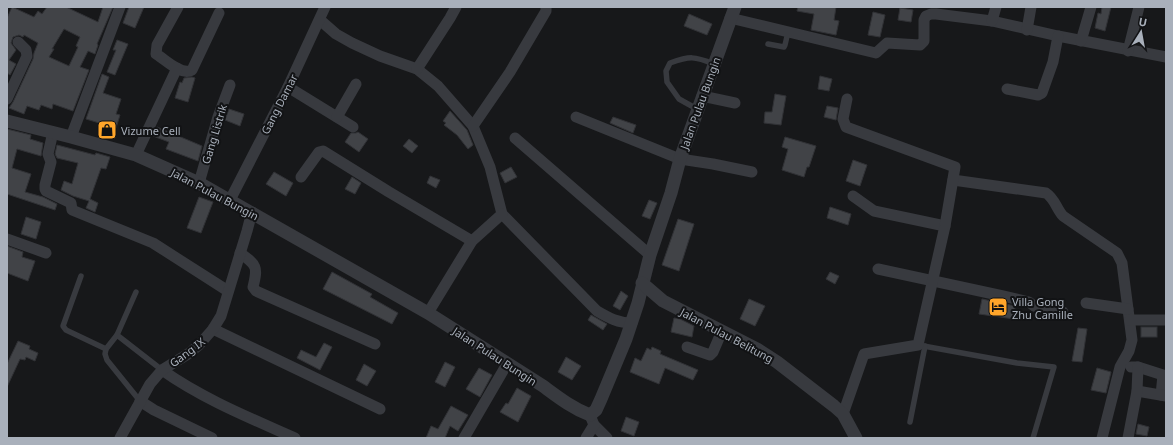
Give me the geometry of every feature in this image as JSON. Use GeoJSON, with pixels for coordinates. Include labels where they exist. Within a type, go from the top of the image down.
{"type":"FeatureCollection","features":[{"type":"Feature","properties":{"kind":"street"},"geometry":{"type":"LineString","coordinates":[[71,137],[120,7]]}},
{"type":"Feature","properties":{"kind":"street","name":"Gang Damar"},"geometry":{"type":"LineString","coordinates":[[230,200],[288,87],[325,7]]}},
{"type":"Feature","properties":{"kind":"street"},"geometry":{"type":"LineString","coordinates":[[417,69],[456,7]]}},
{"type":"Feature","properties":{"kind":"street"},"geometry":{"type":"LineString","coordinates":[[473,126],[510,72],[546,11],[546,7]]}},
{"type":"Feature","properties":{"kind":"street"},"geometry":{"type":"LineString","coordinates":[[992,21],[996,7]]}},
{"type":"Feature","properties":{"kind":"street"},"geometry":{"type":"LineString","coordinates":[[1027,30],[1031,7]]}},
{"type":"Feature","properties":{"kind":"street"},"geometry":{"type":"LineString","coordinates":[[1081,41],[1090,7]]}},
{"type":"Feature","properties":{"kind":"street"},"geometry":{"type":"LineString","coordinates":[[1128,51],[1139,7]]}},
{"type":"Feature","properties":{"kind":"street"},"geometry":{"type":"LineString","coordinates":[[176,8],[157,45],[156,54],[177,68],[188,72],[192,70],[219,13]]}},
{"type":"Feature","properties":{"kind":"street"},"geometry":{"type":"LineString","coordinates":[[732,13],[788,32],[876,53],[887,43],[920,45],[924,42],[924,20],[926,16],[931,14],[992,21],[1027,30],[1166,58]]}},
{"type":"Feature","properties":{"kind":"street","name":"Jalan Pulau Bungin"},"geometry":{"type":"LineString","coordinates":[[7,121],[136,155],[199,183],[428,312],[592,420],[629,330],[680,158],[732,13]]}},
{"type":"Feature","properties":{"kind":"street"},"geometry":{"type":"LineString","coordinates":[[320,20],[336,34],[352,43],[380,56],[417,69],[438,86],[473,126],[490,167],[502,214],[597,311],[618,322],[629,330]]}},
{"type":"Feature","properties":{"kind":"street"},"geometry":{"type":"LineString","coordinates":[[1007,89],[1038,96],[1042,93],[1053,62],[1058,36]]}},
{"type":"Feature","properties":{"kind":"street"},"geometry":{"type":"LineString","coordinates":[[7,99],[27,56],[26,50],[18,42]]}},
{"type":"Feature","properties":{"kind":"street"},"geometry":{"type":"LineString","coordinates":[[136,155],[177,68]]}},
{"type":"Feature","properties":{"kind":"street"},"geometry":{"type":"LineString","coordinates":[[337,117],[356,84]]}},
{"type":"Feature","properties":{"kind":"street","name":"Gang Listrik"},"geometry":{"type":"LineString","coordinates":[[199,183],[218,117],[230,85]]}},
{"type":"Feature","properties":{"kind":"street"},"geometry":{"type":"LineString","coordinates":[[288,87],[353,127]]}},
{"type":"Feature","properties":{"kind":"street"},"geometry":{"type":"LineString","coordinates":[[702,96],[735,103]]}},
{"type":"Feature","properties":{"kind":"street"},"geometry":{"type":"LineString","coordinates":[[843,414],[864,354],[922,346],[932,280],[945,226],[955,167],[846,127],[843,120],[847,98]]}},
{"type":"Feature","properties":{"kind":"street"},"geometry":{"type":"LineString","coordinates":[[576,117],[680,158],[752,172]]}},
{"type":"Feature","properties":{"kind":"street"},"geometry":{"type":"LineString","coordinates":[[53,132],[48,154],[51,162],[45,185],[46,191],[72,203],[72,210],[156,245],[228,291]]}},
{"type":"Feature","properties":{"kind":"street"},"geometry":{"type":"LineString","coordinates":[[515,138],[650,255]]}},
{"type":"Feature","properties":{"kind":"street"},"geometry":{"type":"LineString","coordinates":[[301,177],[319,152],[323,151],[472,241]]}},
{"type":"Feature","properties":{"kind":"street"},"geometry":{"type":"LineString","coordinates":[[953,180],[1046,193],[1054,198],[1059,212],[1063,216],[1117,253],[1120,257],[1122,262],[1132,340],[1131,346],[1120,367],[1102,438]]}},
{"type":"Feature","properties":{"kind":"street"},"geometry":{"type":"LineString","coordinates":[[853,196],[874,211],[945,226]]}},
{"type":"Feature","properties":{"kind":"street","name":"Gang IX"},"geometry":{"type":"LineString","coordinates":[[120,438],[146,390],[162,370],[188,354],[199,345],[213,329],[221,316],[252,212]]}},
{"type":"Feature","properties":{"kind":"street"},"geometry":{"type":"LineString","coordinates":[[428,312],[472,241],[502,214]]}},
{"type":"Feature","properties":{"kind":"street"},"geometry":{"type":"LineString","coordinates":[[7,239],[46,253]]}},
{"type":"Feature","properties":{"kind":"street"},"geometry":{"type":"LineString","coordinates":[[240,253],[253,262],[256,268],[253,287],[256,291],[375,344]]}},
{"type":"Feature","properties":{"kind":"street"},"geometry":{"type":"LineString","coordinates":[[878,269],[1030,302],[1034,306],[1063,312]]}},
{"type":"Feature","properties":{"kind":"street","name":"Jalan Pulau Belitung"},"geometry":{"type":"LineString","coordinates":[[642,284],[663,301],[718,340],[757,348],[777,362],[843,414],[856,438]]}},
{"type":"Feature","properties":{"kind":"street"},"geometry":{"type":"LineString","coordinates":[[638,303],[663,301]]}},
{"type":"Feature","properties":{"kind":"street"},"geometry":{"type":"LineString","coordinates":[[1086,303],[1128,309]]}},
{"type":"Feature","properties":{"kind":"street"},"geometry":{"type":"LineString","coordinates":[[1130,320],[1166,320]]}},
{"type":"Feature","properties":{"kind":"street"},"geometry":{"type":"LineString","coordinates":[[213,329],[380,409]]}},
{"type":"Feature","properties":{"kind":"street"},"geometry":{"type":"LineString","coordinates":[[687,347],[710,355],[718,340]]}},
{"type":"Feature","properties":{"kind":"street"},"geometry":{"type":"LineString","coordinates":[[464,438],[507,364]]}},
{"type":"Feature","properties":{"kind":"street"},"geometry":{"type":"LineString","coordinates":[[1120,367],[1138,367],[1163,375],[1163,396],[1137,391]]}},
{"type":"Feature","properties":{"kind":"street"},"geometry":{"type":"LineString","coordinates":[[1128,438],[1137,391],[1138,367]]}},
{"type":"Feature","properties":{"kind":"street"},"geometry":{"type":"LineString","coordinates":[[162,370],[184,385],[221,405],[296,438]]}},
{"type":"Feature","properties":{"kind":"street"},"geometry":{"type":"LineString","coordinates":[[140,401],[154,410],[212,438]]}},
{"type":"Feature","properties":{"kind":"street"},"geometry":{"type":"LineString","coordinates":[[586,438],[592,420]]}},
{"type":"Feature","properties":{"kind":"street"},"geometry":{"type":"LineString","coordinates":[[592,420],[607,438]]}},
{"type":"Feature","properties":{"kind":"lane"},"geometry":{"type":"LineString","coordinates":[[768,44],[784,47],[788,32]]}},
{"type":"Feature","properties":{"kind":"lane"},"geometry":{"type":"LineString","coordinates":[[697,109],[679,99],[667,82],[666,71],[670,63],[686,58],[698,58],[714,64]]}},
{"type":"Feature","properties":{"kind":"lane"},"geometry":{"type":"LineString","coordinates":[[81,276],[63,326],[66,330],[106,349]]}},
{"type":"Feature","properties":{"kind":"lane"},"geometry":{"type":"LineString","coordinates":[[136,292],[117,335],[106,349],[105,354],[107,360],[140,401]]}},
{"type":"Feature","properties":{"kind":"lane"},"geometry":{"type":"LineString","coordinates":[[117,335],[162,370]]}},
{"type":"Feature","properties":{"kind":"lane"},"geometry":{"type":"LineString","coordinates":[[910,422],[922,346],[1054,367],[1033,438]]}},
{"type":"Feature","properties":{"kind":"building"},"geometry":{"type":"Polygon","coordinates":[[[12,7],[34,17],[38,11],[42,14],[47,7],[66,7],[98,22],[103,7],[113,7],[97,44],[95,54],[88,51],[80,67],[89,70],[73,111],[53,104],[52,109],[41,105],[39,110],[27,106],[24,114],[9,108],[33,59],[38,43],[24,35],[23,37],[19,35],[13,37],[11,43],[16,50],[9,60],[16,64],[10,75],[7,73],[7,18],[12,7]],[[64,29],[49,57],[69,66],[78,47],[76,46],[80,37],[64,29]]]}},
{"type":"Feature","properties":{"kind":"building"},"geometry":{"type":"Polygon","coordinates":[[[129,7],[144,7],[135,28],[123,23],[129,7]]]}},
{"type":"Feature","properties":{"kind":"building"},"geometry":{"type":"Polygon","coordinates":[[[798,7],[836,7],[834,20],[839,21],[836,35],[811,30],[814,14],[797,11],[798,7]]]}},
{"type":"Feature","properties":{"kind":"building"},"geometry":{"type":"Polygon","coordinates":[[[1102,7],[1111,7],[1105,31],[1095,28],[1098,13],[1101,14],[1102,7]]]}},
{"type":"Feature","properties":{"kind":"building"},"geometry":{"type":"Polygon","coordinates":[[[900,8],[913,10],[911,22],[898,20],[900,8]]]}},
{"type":"Feature","properties":{"kind":"building"},"geometry":{"type":"Polygon","coordinates":[[[873,12],[885,15],[880,37],[868,35],[873,12]]]}},
{"type":"Feature","properties":{"kind":"building"},"geometry":{"type":"Polygon","coordinates":[[[689,14],[712,24],[707,35],[684,26],[689,14]]]}},
{"type":"Feature","properties":{"kind":"building"},"geometry":{"type":"Polygon","coordinates":[[[117,40],[128,44],[115,75],[107,72],[116,50],[113,50],[117,40]]]}},
{"type":"Feature","properties":{"kind":"building"},"geometry":{"type":"Polygon","coordinates":[[[102,74],[109,77],[103,93],[121,99],[116,114],[120,115],[116,128],[86,119],[102,74]]]}},
{"type":"Feature","properties":{"kind":"building"},"geometry":{"type":"Polygon","coordinates":[[[820,76],[832,79],[829,91],[818,89],[820,76]]]}},
{"type":"Feature","properties":{"kind":"building"},"geometry":{"type":"Polygon","coordinates":[[[184,78],[195,78],[188,102],[175,98],[180,82],[182,83],[184,78]]]}},
{"type":"Feature","properties":{"kind":"building"},"geometry":{"type":"Polygon","coordinates":[[[775,94],[786,96],[781,125],[764,123],[765,112],[772,112],[775,94]]]}},
{"type":"Feature","properties":{"kind":"building"},"geometry":{"type":"Polygon","coordinates":[[[827,106],[838,108],[836,120],[824,117],[827,106]]]}},
{"type":"Feature","properties":{"kind":"building"},"geometry":{"type":"Polygon","coordinates":[[[229,109],[244,114],[240,126],[225,120],[229,109]]]}},
{"type":"Feature","properties":{"kind":"building"},"geometry":{"type":"Polygon","coordinates":[[[450,111],[467,130],[473,145],[468,149],[457,135],[444,125],[446,123],[443,121],[450,111]]]}},
{"type":"Feature","properties":{"kind":"building"},"geometry":{"type":"Polygon","coordinates":[[[613,117],[636,125],[633,133],[610,123],[613,117]]]}},
{"type":"Feature","properties":{"kind":"building"},"geometry":{"type":"Polygon","coordinates":[[[157,127],[202,146],[198,161],[166,149],[169,142],[153,136],[157,127]]]}},
{"type":"Feature","properties":{"kind":"building"},"geometry":{"type":"Polygon","coordinates":[[[7,129],[31,135],[30,139],[43,143],[41,156],[17,149],[12,168],[31,174],[25,192],[43,197],[57,204],[55,210],[7,194],[7,129]]]}},
{"type":"Feature","properties":{"kind":"building"},"geometry":{"type":"Polygon","coordinates":[[[358,132],[368,139],[359,152],[345,142],[351,133],[358,132]]]}},
{"type":"Feature","properties":{"kind":"building"},"geometry":{"type":"Polygon","coordinates":[[[785,137],[816,146],[804,177],[782,170],[788,149],[782,147],[785,137]]]}},
{"type":"Feature","properties":{"kind":"building"},"geometry":{"type":"Polygon","coordinates":[[[409,139],[418,146],[412,153],[403,146],[409,139]]]}},
{"type":"Feature","properties":{"kind":"building"},"geometry":{"type":"Polygon","coordinates":[[[57,145],[95,155],[96,153],[110,157],[106,169],[101,168],[90,199],[98,203],[95,212],[86,208],[89,201],[61,190],[64,181],[72,184],[78,163],[57,158],[55,154],[57,145]]]}},
{"type":"Feature","properties":{"kind":"building"},"geometry":{"type":"Polygon","coordinates":[[[853,160],[867,165],[860,186],[846,181],[853,160]]]}},
{"type":"Feature","properties":{"kind":"building"},"geometry":{"type":"Polygon","coordinates":[[[511,167],[517,177],[505,183],[500,173],[511,167]]]}},
{"type":"Feature","properties":{"kind":"building"},"geometry":{"type":"Polygon","coordinates":[[[274,172],[293,183],[286,196],[266,184],[274,172]]]}},
{"type":"Feature","properties":{"kind":"building"},"geometry":{"type":"Polygon","coordinates":[[[430,176],[440,180],[436,188],[427,183],[430,176]]]}},
{"type":"Feature","properties":{"kind":"building"},"geometry":{"type":"Polygon","coordinates":[[[352,177],[361,183],[355,194],[345,189],[352,177]]]}},
{"type":"Feature","properties":{"kind":"building"},"geometry":{"type":"Polygon","coordinates":[[[199,197],[213,202],[201,233],[187,228],[199,197]]]}},
{"type":"Feature","properties":{"kind":"building"},"geometry":{"type":"Polygon","coordinates":[[[649,200],[657,203],[650,219],[642,216],[649,200]]]}},
{"type":"Feature","properties":{"kind":"building"},"geometry":{"type":"Polygon","coordinates":[[[830,207],[851,214],[848,225],[827,218],[830,207]]]}},
{"type":"Feature","properties":{"kind":"building"},"geometry":{"type":"Polygon","coordinates":[[[26,217],[41,222],[36,239],[21,234],[26,217]]]}},
{"type":"Feature","properties":{"kind":"building"},"geometry":{"type":"Polygon","coordinates":[[[678,219],[694,224],[679,271],[662,265],[678,219]]]}},
{"type":"Feature","properties":{"kind":"building"},"geometry":{"type":"Polygon","coordinates":[[[7,246],[23,252],[22,257],[35,261],[28,281],[7,273],[7,246]]]}},
{"type":"Feature","properties":{"kind":"building"},"geometry":{"type":"Polygon","coordinates":[[[332,272],[372,294],[370,297],[398,313],[392,324],[323,289],[332,272]]]}},
{"type":"Feature","properties":{"kind":"building"},"geometry":{"type":"Polygon","coordinates":[[[830,272],[839,276],[835,284],[826,279],[830,272]]]}},
{"type":"Feature","properties":{"kind":"building"},"geometry":{"type":"Polygon","coordinates":[[[621,291],[628,296],[620,310],[613,306],[621,291]]]}},
{"type":"Feature","properties":{"kind":"building"},"geometry":{"type":"Polygon","coordinates":[[[749,299],[765,306],[755,326],[740,319],[749,299]]]}},
{"type":"Feature","properties":{"kind":"building","name":"Villa Gong Zhu Camille"},"geometry":{"type":"Polygon","coordinates":[[[982,299],[1015,306],[1014,319],[979,314],[982,299]]]}},
{"type":"Feature","properties":{"kind":"building"},"geometry":{"type":"Polygon","coordinates":[[[591,315],[607,324],[603,330],[588,320],[591,315]]]}},
{"type":"Feature","properties":{"kind":"building"},"geometry":{"type":"Polygon","coordinates":[[[674,318],[680,319],[694,326],[692,337],[671,332],[674,318]]]}},
{"type":"Feature","properties":{"kind":"building"},"geometry":{"type":"Polygon","coordinates":[[[1141,327],[1157,327],[1157,337],[1141,337],[1141,327]]]}},
{"type":"Feature","properties":{"kind":"building"},"geometry":{"type":"Polygon","coordinates":[[[1078,328],[1087,329],[1082,362],[1072,361],[1078,328]]]}},
{"type":"Feature","properties":{"kind":"building"},"geometry":{"type":"Polygon","coordinates":[[[18,341],[30,346],[29,349],[38,353],[35,361],[26,357],[25,360],[20,359],[7,387],[7,364],[18,341]]]}},
{"type":"Feature","properties":{"kind":"building"},"geometry":{"type":"Polygon","coordinates":[[[324,343],[332,347],[320,370],[297,358],[301,350],[316,357],[324,343]]]}},
{"type":"Feature","properties":{"kind":"building"},"geometry":{"type":"Polygon","coordinates":[[[652,347],[661,351],[660,354],[698,370],[693,380],[665,368],[659,384],[630,372],[635,358],[641,361],[647,348],[651,350],[652,347]]]}},
{"type":"Feature","properties":{"kind":"building"},"geometry":{"type":"Polygon","coordinates":[[[566,357],[581,366],[572,380],[558,372],[566,357]]]}},
{"type":"Feature","properties":{"kind":"building"},"geometry":{"type":"Polygon","coordinates":[[[445,362],[455,367],[445,387],[435,382],[445,362]]]}},
{"type":"Feature","properties":{"kind":"building"},"geometry":{"type":"Polygon","coordinates":[[[364,364],[376,371],[367,386],[356,380],[364,364]]]}},
{"type":"Feature","properties":{"kind":"building"},"geometry":{"type":"Polygon","coordinates":[[[479,368],[492,375],[480,397],[466,389],[479,368]]]}},
{"type":"Feature","properties":{"kind":"building"},"geometry":{"type":"Polygon","coordinates":[[[1097,368],[1111,372],[1106,393],[1091,390],[1097,368]]]}},
{"type":"Feature","properties":{"kind":"building"},"geometry":{"type":"Polygon","coordinates":[[[517,388],[531,396],[518,422],[500,412],[506,403],[508,404],[517,388]]]}},
{"type":"Feature","properties":{"kind":"building"},"geometry":{"type":"Polygon","coordinates":[[[451,406],[468,415],[458,431],[450,426],[445,438],[426,438],[431,426],[438,429],[451,406]]]}},
{"type":"Feature","properties":{"kind":"building"},"geometry":{"type":"Polygon","coordinates":[[[626,417],[639,422],[634,436],[621,431],[626,417]]]}},
{"type":"Feature","properties":{"kind":"building"},"geometry":{"type":"Polygon","coordinates":[[[1138,424],[1149,427],[1147,436],[1136,434],[1138,424]]]}},
{"type":"Feature","properties":{"kind":"place","name":"Vizume Cell"},"geometry":{"type":"Point","coordinates":[107,130]}},
{"type":"Feature","properties":{"kind":"place","name":"Villa Gong Zhu Camille"},"geometry":{"type":"Point","coordinates":[998,307]}}]}
